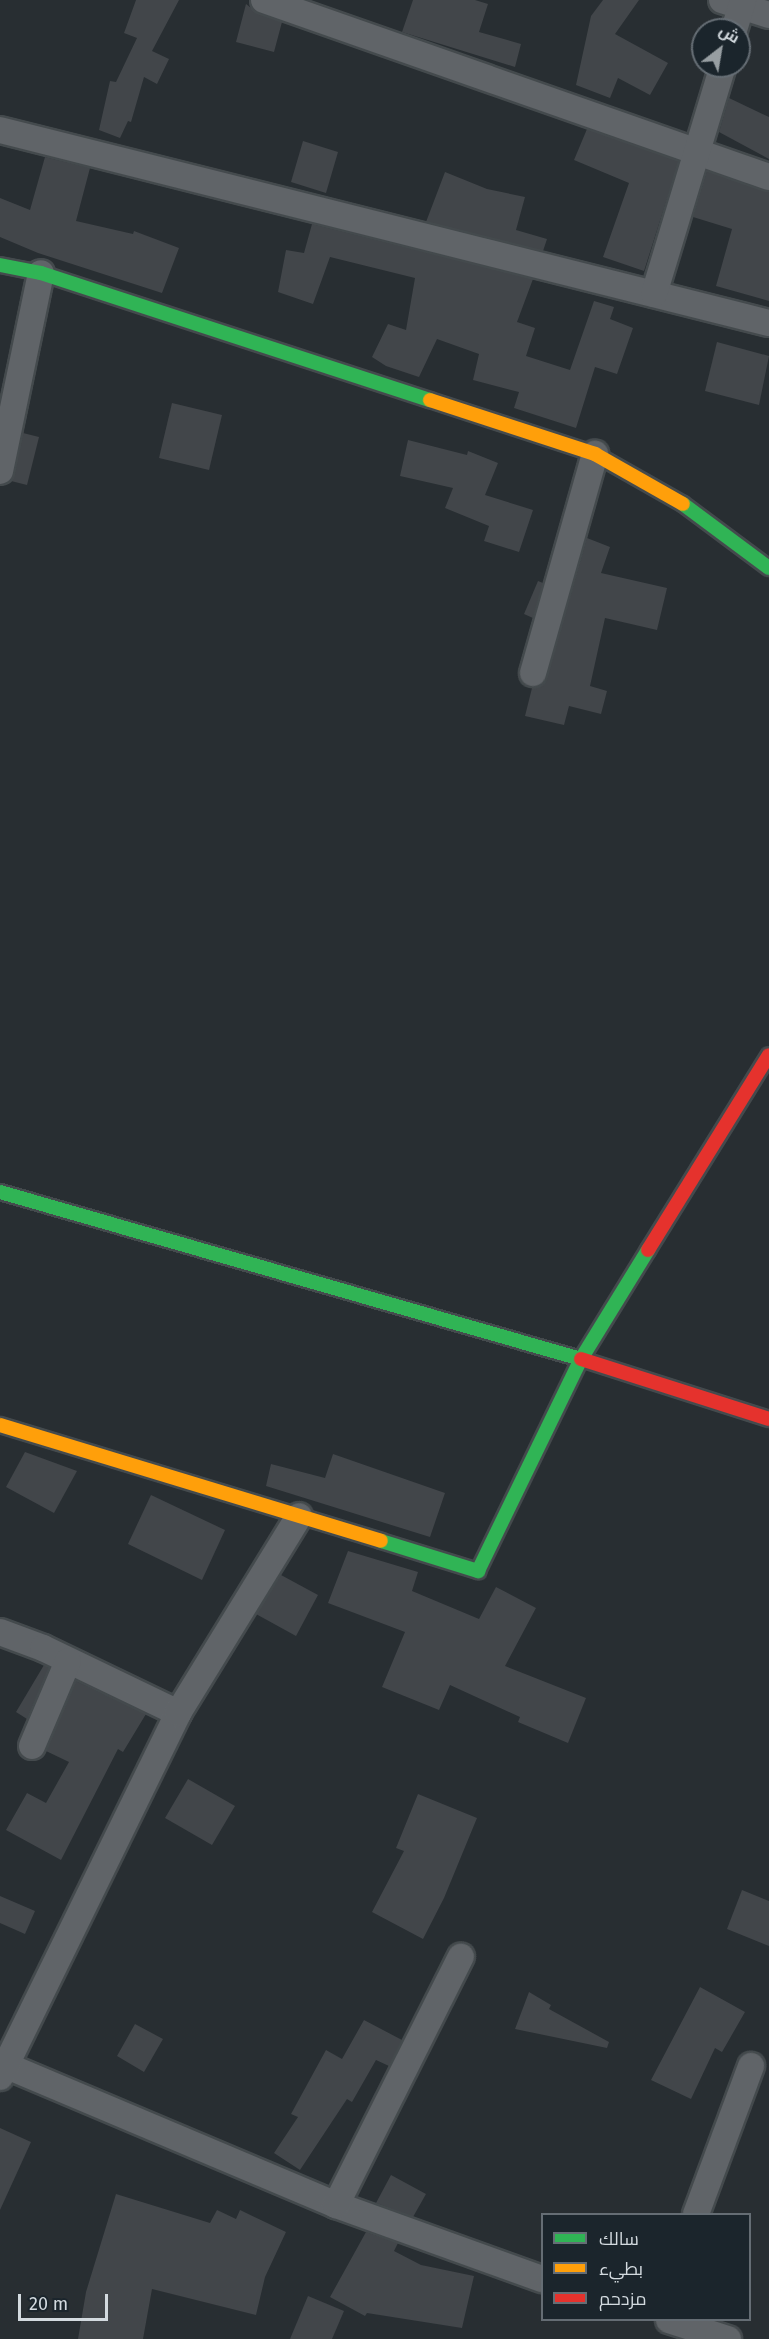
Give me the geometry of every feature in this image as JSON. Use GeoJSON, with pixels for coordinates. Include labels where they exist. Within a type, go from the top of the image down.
{"type":"FeatureCollection","features":[{"type":"Feature","properties":{"kind":"street"},"geometry":{"type":"LineString","coordinates":[[264,0],[769,177]]}},
{"type":"Feature","properties":{"kind":"street"},"geometry":{"type":"LineString","coordinates":[[735,9],[769,15]]}},
{"type":"Feature","properties":{"kind":"street"},"geometry":{"type":"LineString","coordinates":[[654,294],[719,78]]}},
{"type":"Feature","properties":{"kind":"street"},"geometry":{"type":"LineString","coordinates":[[0,130],[769,324]]}},
{"type":"Feature","properties":{"kind":"street"},"geometry":{"type":"LineString","coordinates":[[0,265],[41,273],[595,454],[687,506],[769,568]]}},
{"type":"Feature","properties":{"kind":"street"},"geometry":{"type":"LineString","coordinates":[[0,471],[41,273]]}},
{"type":"Feature","properties":{"kind":"street"},"geometry":{"type":"LineString","coordinates":[[532,673],[595,454]]}},
{"type":"Feature","properties":{"kind":"street"},"geometry":{"type":"LineString","coordinates":[[0,1425],[478,1571],[581,1359],[769,1055]]}},
{"type":"Feature","properties":{"kind":"street"},"geometry":{"type":"LineString","coordinates":[[0,1192],[581,1359],[769,1419]]}},
{"type":"Feature","properties":{"kind":"street"},"geometry":{"type":"LineString","coordinates":[[299,1516],[178,1713],[1,2068],[336,2205],[541,2278]]}},
{"type":"Feature","properties":{"kind":"street"},"geometry":{"type":"LineString","coordinates":[[0,1632],[68,1660],[178,1713]]}},
{"type":"Feature","properties":{"kind":"street"},"geometry":{"type":"LineString","coordinates":[[32,1746],[68,1660]]}},
{"type":"Feature","properties":{"kind":"street"},"geometry":{"type":"LineString","coordinates":[[336,2205],[461,1957]]}},
{"type":"Feature","properties":{"kind":"street"},"geometry":{"type":"LineString","coordinates":[[696,2213],[751,2066]]}},
{"type":"Feature","properties":{"kind":"street"},"geometry":{"type":"LineString","coordinates":[[675,2321],[728,2339]]}},
{"type":"Feature","properties":{"kind":"building"},"geometry":{"type":"Polygon","coordinates":[[[136,0],[179,0],[152,51],[169,59],[157,84],[144,77],[131,122],[128,121],[120,138],[99,130],[110,81],[116,82],[137,38],[124,33],[136,0]]]}},
{"type":"Feature","properties":{"kind":"building"},"geometry":{"type":"Polygon","coordinates":[[[413,0],[475,0],[488,4],[479,32],[521,44],[515,67],[402,32],[413,0]]]}},
{"type":"Feature","properties":{"kind":"building"},"geometry":{"type":"Polygon","coordinates":[[[603,0],[639,0],[615,34],[668,63],[650,95],[618,78],[610,98],[576,85],[591,16],[603,0]]]}},
{"type":"Feature","properties":{"kind":"building"},"geometry":{"type":"Polygon","coordinates":[[[246,4],[259,14],[282,22],[274,52],[236,42],[246,4]]]}},
{"type":"Feature","properties":{"kind":"building"},"geometry":{"type":"Polygon","coordinates":[[[729,98],[769,117],[769,159],[719,132],[729,98]]]}},
{"type":"Feature","properties":{"kind":"building"},"geometry":{"type":"Polygon","coordinates":[[[587,129],[679,161],[644,271],[603,257],[629,183],[574,160],[587,129]]]}},
{"type":"Feature","properties":{"kind":"building"},"geometry":{"type":"Polygon","coordinates":[[[303,141],[338,152],[326,193],[291,182],[303,141]]]}},
{"type":"Feature","properties":{"kind":"building"},"geometry":{"type":"Polygon","coordinates":[[[45,157],[90,168],[76,221],[133,234],[134,231],[179,248],[162,293],[38,253],[0,237],[0,198],[30,210],[45,157]]]}},
{"type":"Feature","properties":{"kind":"building"},"geometry":{"type":"Polygon","coordinates":[[[707,171],[769,192],[769,301],[716,286],[732,229],[693,217],[707,171]]]}},
{"type":"Feature","properties":{"kind":"building"},"geometry":{"type":"Polygon","coordinates":[[[445,172],[487,189],[525,197],[516,230],[547,239],[543,251],[426,222],[445,172]]]}},
{"type":"Feature","properties":{"kind":"building"},"geometry":{"type":"Polygon","coordinates":[[[312,224],[533,279],[517,322],[535,328],[526,356],[570,370],[594,301],[614,307],[610,319],[633,328],[617,374],[595,367],[576,428],[514,408],[519,392],[473,380],[479,354],[437,339],[419,377],[386,366],[372,357],[388,324],[406,330],[415,278],[330,257],[313,304],[278,292],[286,250],[304,253],[312,224]]]}},
{"type":"Feature","properties":{"kind":"building"},"geometry":{"type":"Polygon","coordinates":[[[717,342],[769,356],[759,405],[705,391],[717,342]]]}},
{"type":"Feature","properties":{"kind":"building"},"geometry":{"type":"Polygon","coordinates":[[[172,403],[222,415],[209,470],[159,458],[172,403]]]}},
{"type":"Feature","properties":{"kind":"building"},"geometry":{"type":"Polygon","coordinates":[[[23,433],[39,437],[27,485],[11,481],[23,433]]]}},
{"type":"Feature","properties":{"kind":"building"},"geometry":{"type":"Polygon","coordinates":[[[408,440],[467,455],[468,451],[498,463],[485,495],[533,510],[519,552],[484,541],[489,526],[445,508],[453,488],[400,476],[408,440]]]}},
{"type":"Feature","properties":{"kind":"building"},"geometry":{"type":"Polygon","coordinates":[[[587,538],[610,547],[601,573],[667,588],[657,630],[605,618],[590,686],[607,691],[601,714],[569,706],[564,725],[525,716],[532,688],[543,684],[547,677],[587,538]]]}},
{"type":"Feature","properties":{"kind":"building"},"geometry":{"type":"Polygon","coordinates":[[[538,581],[543,583],[533,618],[524,614],[538,581]]]}},
{"type":"Feature","properties":{"kind":"building"},"geometry":{"type":"Polygon","coordinates":[[[25,1452],[77,1471],[54,1513],[6,1487],[25,1452]]]}},
{"type":"Feature","properties":{"kind":"building"},"geometry":{"type":"Polygon","coordinates":[[[333,1454],[445,1493],[430,1537],[266,1486],[271,1464],[325,1478],[333,1454]]]}},
{"type":"Feature","properties":{"kind":"building"},"geometry":{"type":"Polygon","coordinates":[[[151,1495],[225,1530],[202,1580],[128,1544],[151,1495]]]}},
{"type":"Feature","properties":{"kind":"building"},"geometry":{"type":"Polygon","coordinates":[[[348,1551],[418,1572],[412,1591],[479,1619],[496,1587],[536,1608],[505,1666],[586,1698],[568,1743],[518,1722],[520,1717],[450,1685],[439,1710],[382,1687],[405,1632],[328,1603],[348,1551]]]}},
{"type":"Feature","properties":{"kind":"building"},"geometry":{"type":"Polygon","coordinates":[[[281,1575],[318,1595],[296,1636],[256,1614],[281,1575]]]}},
{"type":"Feature","properties":{"kind":"building"},"geometry":{"type":"Polygon","coordinates":[[[44,1665],[49,1668],[27,1719],[16,1712],[44,1665]]]}},
{"type":"Feature","properties":{"kind":"building"},"geometry":{"type":"Polygon","coordinates":[[[76,1681],[146,1714],[123,1752],[118,1749],[61,1860],[6,1830],[27,1793],[46,1803],[69,1762],[46,1751],[76,1681]]]}},
{"type":"Feature","properties":{"kind":"building"},"geometry":{"type":"Polygon","coordinates":[[[188,1779],[235,1806],[212,1845],[165,1818],[188,1779]]]}},
{"type":"Feature","properties":{"kind":"building"},"geometry":{"type":"Polygon","coordinates":[[[418,1794],[477,1818],[444,1898],[423,1939],[372,1912],[404,1851],[396,1848],[418,1794]]]}},
{"type":"Feature","properties":{"kind":"building"},"geometry":{"type":"Polygon","coordinates":[[[742,1890],[769,1901],[769,1946],[727,1929],[742,1890]]]}},
{"type":"Feature","properties":{"kind":"building"},"geometry":{"type":"Polygon","coordinates":[[[0,1896],[35,1911],[25,1934],[0,1923],[0,1896]]]}},
{"type":"Feature","properties":{"kind":"building"},"geometry":{"type":"Polygon","coordinates":[[[700,1987],[745,2012],[722,2052],[715,2048],[691,2099],[651,2080],[700,1987]]]}},
{"type":"Feature","properties":{"kind":"building"},"geometry":{"type":"Polygon","coordinates":[[[529,1992],[551,2005],[549,2009],[609,2042],[607,2048],[515,2029],[529,1992]]]}},
{"type":"Feature","properties":{"kind":"building"},"geometry":{"type":"Polygon","coordinates":[[[364,2020],[402,2040],[389,2066],[376,2060],[352,2102],[347,2099],[300,2170],[274,2153],[298,2117],[291,2114],[326,2050],[342,2059],[364,2020]]]}},
{"type":"Feature","properties":{"kind":"building"},"geometry":{"type":"Polygon","coordinates":[[[135,2024],[163,2039],[144,2072],[117,2056],[135,2024]]]}},
{"type":"Feature","properties":{"kind":"building"},"geometry":{"type":"Polygon","coordinates":[[[0,2128],[31,2142],[0,2210],[0,2128]]]}},
{"type":"Feature","properties":{"kind":"building"},"geometry":{"type":"Polygon","coordinates":[[[391,2175],[426,2194],[413,2217],[376,2203],[391,2175]]]}},
{"type":"Feature","properties":{"kind":"building"},"geometry":{"type":"Polygon","coordinates":[[[116,2194],[210,2223],[217,2210],[236,2219],[240,2210],[286,2232],[265,2277],[256,2315],[152,2289],[143,2339],[78,2339],[86,2292],[116,2194]]]}},
{"type":"Feature","properties":{"kind":"building"},"geometry":{"type":"Polygon","coordinates":[[[366,2232],[398,2243],[394,2251],[421,2265],[474,2276],[462,2328],[367,2313],[365,2316],[330,2297],[366,2232]]]}},
{"type":"Feature","properties":{"kind":"building"},"geometry":{"type":"Polygon","coordinates":[[[308,2296],[344,2311],[332,2339],[290,2339],[308,2296]]]}},
{"type":"Feature","properties":{"kind":"traffic: fast"},"geometry":{"type":"LineString","coordinates":[[0,265],[41,273],[430,400]]}},
{"type":"Feature","properties":{"kind":"traffic: fast"},"geometry":{"type":"LineString","coordinates":[[683,504],[769,568]]}},
{"type":"Feature","properties":{"kind":"traffic: fast"},"geometry":{"type":"LineString","coordinates":[[0,1192],[581,1359]]}},
{"type":"Feature","properties":{"kind":"traffic: fast"},"geometry":{"type":"LineString","coordinates":[[381,1541],[478,1571],[581,1359],[648,1250]]}},
{"type":"Feature","properties":{"kind":"traffic: slow"},"geometry":{"type":"LineString","coordinates":[[430,400],[595,454],[683,504]]}},
{"type":"Feature","properties":{"kind":"traffic: slow"},"geometry":{"type":"LineString","coordinates":[[0,1425],[381,1541]]}},
{"type":"Feature","properties":{"kind":"traffic: jam"},"geometry":{"type":"LineString","coordinates":[[648,1250],[769,1055]]}},
{"type":"Feature","properties":{"kind":"traffic: jam"},"geometry":{"type":"LineString","coordinates":[[581,1359],[769,1419]]}}]}
